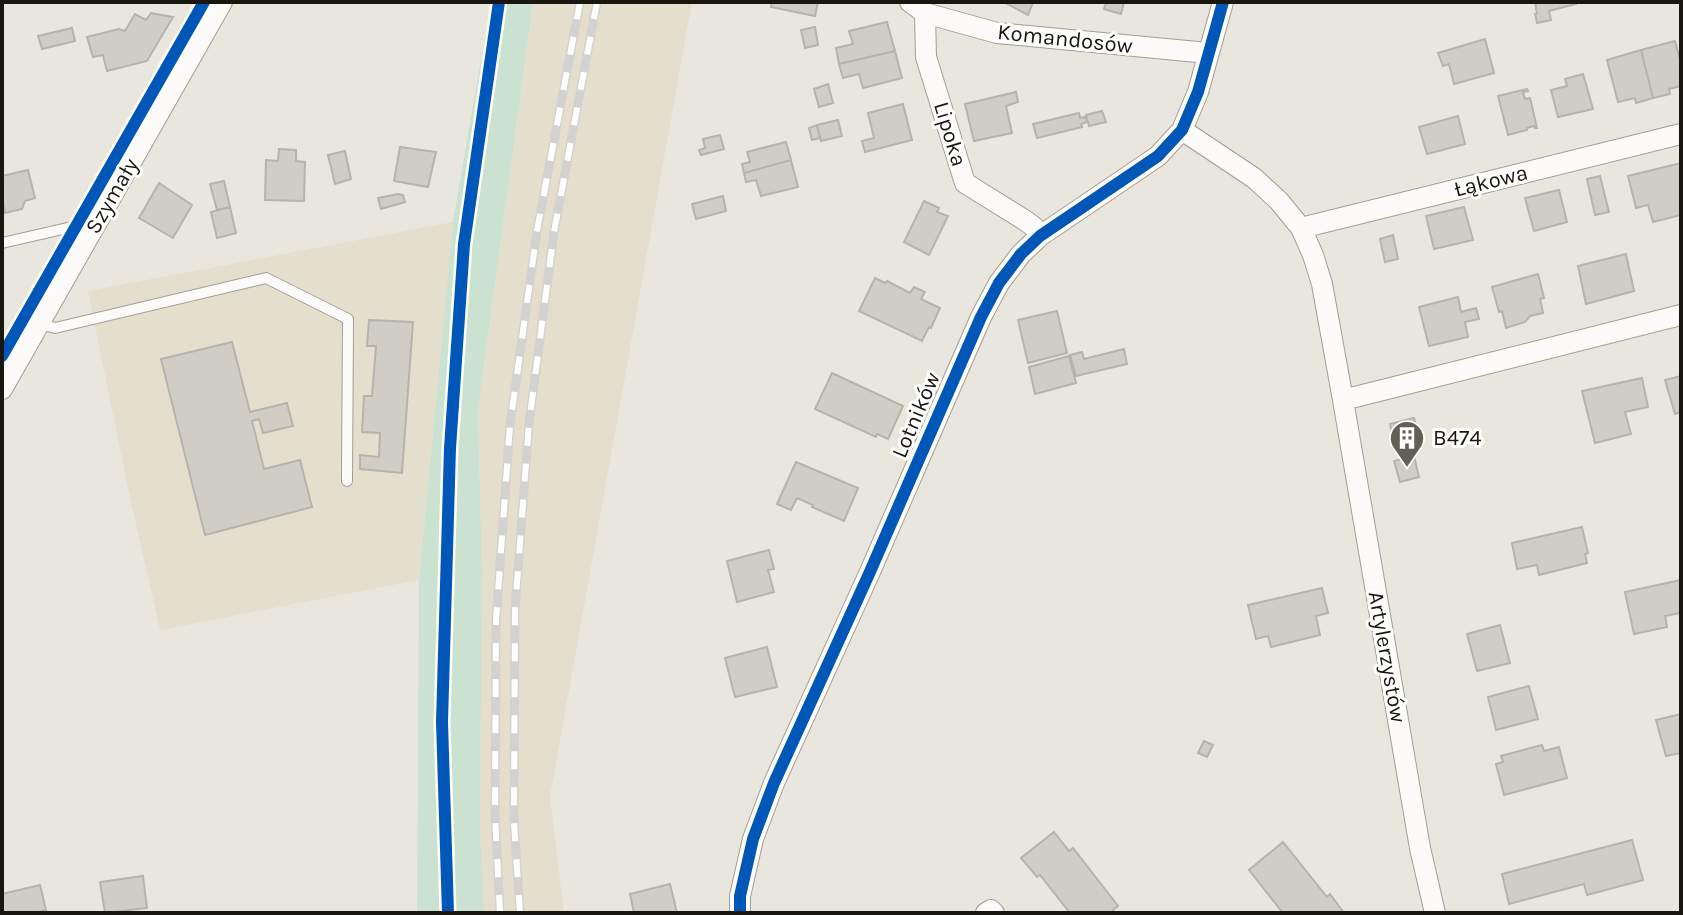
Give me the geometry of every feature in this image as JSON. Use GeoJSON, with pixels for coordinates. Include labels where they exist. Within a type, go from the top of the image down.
{"type":"FeatureCollection","features":[{"type":"Feature","properties":{"kind":"street","name":"Szymały"},"geometry":{"type":"LineString","coordinates":[[2,389],[222,2]]}},
{"type":"Feature","properties":{"kind":"street","name":"Lotników"},"geometry":{"type":"LineString","coordinates":[[740,913],[740,896],[753,839],[774,783],[946,394],[999,283],[1021,254],[1040,236],[1158,156],[1182,130],[1198,92],[1223,2]]}},
{"type":"Feature","properties":{"kind":"street","name":"Komandosów"},"geometry":{"type":"LineString","coordinates":[[917,8],[997,33],[1208,53]]}},
{"type":"Feature","properties":{"kind":"street","name":"Lipoka"},"geometry":{"type":"LineString","coordinates":[[917,8],[926,57],[965,183],[1026,221],[1040,236]]}},
{"type":"Feature","properties":{"kind":"street","name":"Artylerzystów"},"geometry":{"type":"LineString","coordinates":[[1182,130],[1254,178],[1279,201],[1301,228],[1313,255],[1322,284],[1420,848],[1435,913]]}},
{"type":"Feature","properties":{"kind":"street","name":"Łąkowa"},"geometry":{"type":"LineString","coordinates":[[1301,228],[1681,134]]}},
{"type":"Feature","properties":{"kind":"street"},"geometry":{"type":"LineString","coordinates":[[1343,400],[1681,315]]}},
{"type":"Feature","properties":{"kind":"street"},"geometry":{"type":"LineString","coordinates":[[986,913],[991,910],[994,913]]}},
{"type":"Feature","properties":{"kind":"lane"},"geometry":{"type":"LineString","coordinates":[[2,243],[76,226],[101,215]]}},
{"type":"Feature","properties":{"kind":"lane"},"geometry":{"type":"LineString","coordinates":[[40,324],[55,328],[266,278],[348,319],[347,481]]}},
{"type":"Feature","properties":{"kind":"shaded area"},"geometry":{"type":"Polygon","coordinates":[[[533,2],[692,2],[550,797],[564,913],[484,913],[480,828],[482,570],[478,410],[533,2]]]}},
{"type":"Feature","properties":{"kind":"shaded area"},"geometry":{"type":"Polygon","coordinates":[[[453,222],[419,580],[160,630],[88,291],[453,222]]]}},
{"type":"Feature","properties":{"kind":"green space"},"geometry":{"type":"Polygon","coordinates":[[[491,2],[533,2],[478,410],[482,570],[480,828],[484,913],[417,913],[419,580],[453,222],[491,2]]]}},
{"type":"Feature","properties":{"kind":"building"},"geometry":{"type":"Polygon","coordinates":[[[772,2],[818,2],[815,16],[771,7],[772,2]]]}},
{"type":"Feature","properties":{"kind":"building"},"geometry":{"type":"Polygon","coordinates":[[[1004,2],[1033,2],[1028,15],[1004,2]]]}},
{"type":"Feature","properties":{"kind":"building"},"geometry":{"type":"Polygon","coordinates":[[[1104,2],[1124,2],[1121,14],[1104,9],[1104,2]]]}},
{"type":"Feature","properties":{"kind":"building"},"geometry":{"type":"Polygon","coordinates":[[[1535,2],[1576,4],[1549,11],[1551,20],[1537,23],[1535,2]]]}},
{"type":"Feature","properties":{"kind":"building"},"geometry":{"type":"Polygon","coordinates":[[[151,13],[173,17],[147,61],[107,71],[103,55],[93,57],[87,37],[119,29],[125,31],[135,14],[146,20],[151,13]]]}},
{"type":"Feature","properties":{"kind":"building"},"geometry":{"type":"Polygon","coordinates":[[[887,22],[895,51],[839,64],[836,48],[853,44],[849,31],[887,22]]]}},
{"type":"Feature","properties":{"kind":"building"},"geometry":{"type":"Polygon","coordinates":[[[815,27],[818,45],[805,48],[801,30],[815,27]]]}},
{"type":"Feature","properties":{"kind":"building"},"geometry":{"type":"Polygon","coordinates":[[[72,28],[75,41],[42,49],[38,36],[72,28]]]}},
{"type":"Feature","properties":{"kind":"building"},"geometry":{"type":"Polygon","coordinates":[[[1485,39],[1494,73],[1454,84],[1449,64],[1443,66],[1438,53],[1485,39]]]}},
{"type":"Feature","properties":{"kind":"building"},"geometry":{"type":"Polygon","coordinates":[[[1675,41],[1681,64],[1681,86],[1669,89],[1670,94],[1653,98],[1641,50],[1675,41]]]}},
{"type":"Feature","properties":{"kind":"building"},"geometry":{"type":"Polygon","coordinates":[[[1641,50],[1653,98],[1636,103],[1635,98],[1618,102],[1607,60],[1641,50]]]}},
{"type":"Feature","properties":{"kind":"building"},"geometry":{"type":"Polygon","coordinates":[[[895,51],[902,78],[863,88],[859,74],[843,78],[839,64],[895,51]]]}},
{"type":"Feature","properties":{"kind":"building"},"geometry":{"type":"Polygon","coordinates":[[[1583,74],[1593,109],[1558,117],[1551,90],[1567,86],[1565,79],[1583,74]]]}},
{"type":"Feature","properties":{"kind":"building"},"geometry":{"type":"Polygon","coordinates":[[[828,84],[833,103],[819,107],[814,89],[828,84]]]}},
{"type":"Feature","properties":{"kind":"building"},"geometry":{"type":"Polygon","coordinates":[[[1527,89],[1523,92],[1525,99],[1530,98],[1537,128],[1534,126],[1508,135],[1498,96],[1527,89]]]}},
{"type":"Feature","properties":{"kind":"building"},"geometry":{"type":"Polygon","coordinates":[[[1016,92],[1018,102],[1006,106],[1012,133],[974,141],[965,104],[1016,92]]]}},
{"type":"Feature","properties":{"kind":"building"},"geometry":{"type":"Polygon","coordinates":[[[903,104],[912,140],[865,152],[862,141],[874,138],[868,113],[903,104]]]}},
{"type":"Feature","properties":{"kind":"building"},"geometry":{"type":"Polygon","coordinates":[[[1102,111],[1106,122],[1089,126],[1086,115],[1102,111]]]}},
{"type":"Feature","properties":{"kind":"building"},"geometry":{"type":"Polygon","coordinates":[[[1079,113],[1080,118],[1085,117],[1087,122],[1081,124],[1082,127],[1037,138],[1033,124],[1079,113]]]}},
{"type":"Feature","properties":{"kind":"building"},"geometry":{"type":"Polygon","coordinates":[[[1458,116],[1465,144],[1427,154],[1419,127],[1458,116]]]}},
{"type":"Feature","properties":{"kind":"building"},"geometry":{"type":"Polygon","coordinates":[[[838,120],[842,136],[821,141],[817,125],[838,120]]]}},
{"type":"Feature","properties":{"kind":"building"},"geometry":{"type":"Polygon","coordinates":[[[817,125],[820,138],[812,140],[809,128],[817,125]]]}},
{"type":"Feature","properties":{"kind":"building"},"geometry":{"type":"Polygon","coordinates":[[[720,135],[724,149],[701,155],[699,150],[705,148],[703,139],[720,135]]]}},
{"type":"Feature","properties":{"kind":"building"},"geometry":{"type":"Polygon","coordinates":[[[786,142],[791,160],[744,173],[742,164],[750,162],[747,152],[786,142]]]}},
{"type":"Feature","properties":{"kind":"building"},"geometry":{"type":"Polygon","coordinates":[[[400,147],[436,152],[428,187],[394,181],[400,147]]]}},
{"type":"Feature","properties":{"kind":"building"},"geometry":{"type":"Polygon","coordinates":[[[279,149],[296,150],[296,161],[305,162],[304,201],[265,200],[266,160],[278,161],[279,149]]]}},
{"type":"Feature","properties":{"kind":"building"},"geometry":{"type":"Polygon","coordinates":[[[345,151],[351,179],[335,184],[328,155],[345,151]]]}},
{"type":"Feature","properties":{"kind":"building"},"geometry":{"type":"Polygon","coordinates":[[[791,160],[798,187],[761,196],[756,180],[746,182],[744,173],[791,160]]]}},
{"type":"Feature","properties":{"kind":"building"},"geometry":{"type":"Polygon","coordinates":[[[1681,163],[1681,215],[1653,222],[1648,205],[1636,208],[1628,176],[1681,163]]]}},
{"type":"Feature","properties":{"kind":"building"},"geometry":{"type":"Polygon","coordinates":[[[28,170],[35,198],[25,201],[22,209],[5,213],[2,176],[28,170]]]}},
{"type":"Feature","properties":{"kind":"building"},"geometry":{"type":"Polygon","coordinates":[[[1600,176],[1609,212],[1595,215],[1587,179],[1600,176]]]}},
{"type":"Feature","properties":{"kind":"building"},"geometry":{"type":"Polygon","coordinates":[[[224,181],[230,207],[217,210],[210,184],[224,181]]]}},
{"type":"Feature","properties":{"kind":"building"},"geometry":{"type":"Polygon","coordinates":[[[159,183],[192,205],[173,238],[139,218],[159,183]]]}},
{"type":"Feature","properties":{"kind":"building"},"geometry":{"type":"Polygon","coordinates":[[[1559,190],[1567,222],[1534,231],[1525,198],[1559,190]]]}},
{"type":"Feature","properties":{"kind":"building"},"geometry":{"type":"Polygon","coordinates":[[[403,195],[405,202],[381,209],[378,198],[403,195]]]}},
{"type":"Feature","properties":{"kind":"building"},"geometry":{"type":"Polygon","coordinates":[[[723,196],[726,211],[696,219],[692,204],[723,196]]]}},
{"type":"Feature","properties":{"kind":"building"},"geometry":{"type":"Polygon","coordinates":[[[924,201],[939,208],[937,212],[948,216],[929,255],[904,242],[924,201]]]}},
{"type":"Feature","properties":{"kind":"building"},"geometry":{"type":"Polygon","coordinates":[[[230,207],[236,233],[217,238],[211,212],[230,207]]]}},
{"type":"Feature","properties":{"kind":"building"},"geometry":{"type":"Polygon","coordinates":[[[1464,207],[1473,240],[1434,249],[1426,216],[1464,207]]]}},
{"type":"Feature","properties":{"kind":"building"},"geometry":{"type":"Polygon","coordinates":[[[1393,235],[1398,259],[1385,262],[1380,239],[1393,235]]]}},
{"type":"Feature","properties":{"kind":"building"},"geometry":{"type":"Polygon","coordinates":[[[1626,254],[1634,291],[1586,304],[1578,266],[1626,254]]]}},
{"type":"Feature","properties":{"kind":"building"},"geometry":{"type":"Polygon","coordinates":[[[1538,274],[1544,298],[1540,299],[1543,313],[1506,328],[1492,287],[1538,274]]]}},
{"type":"Feature","properties":{"kind":"building"},"geometry":{"type":"Polygon","coordinates":[[[875,278],[910,293],[914,287],[925,292],[921,299],[940,308],[922,341],[859,311],[875,278]]]}},
{"type":"Feature","properties":{"kind":"building"},"geometry":{"type":"Polygon","coordinates":[[[1458,297],[1461,312],[1476,308],[1479,319],[1465,322],[1468,337],[1429,346],[1419,307],[1458,297]]]}},
{"type":"Feature","properties":{"kind":"building"},"geometry":{"type":"Polygon","coordinates":[[[1057,311],[1067,353],[1028,363],[1018,320],[1057,311]]]}},
{"type":"Feature","properties":{"kind":"building"},"geometry":{"type":"Polygon","coordinates":[[[369,320],[413,322],[402,473],[360,469],[360,455],[379,457],[380,433],[362,432],[364,396],[372,396],[376,346],[367,346],[369,320]]]}},
{"type":"Feature","properties":{"kind":"building"},"geometry":{"type":"Polygon","coordinates":[[[232,342],[250,412],[287,403],[293,426],[263,433],[259,419],[252,421],[264,469],[300,460],[312,507],[205,535],[161,359],[232,342]]]}},
{"type":"Feature","properties":{"kind":"building"},"geometry":{"type":"Polygon","coordinates":[[[1124,349],[1127,364],[1076,376],[1070,355],[1082,352],[1084,359],[1124,349]]]}},
{"type":"Feature","properties":{"kind":"building"},"geometry":{"type":"Polygon","coordinates":[[[1069,356],[1076,383],[1035,394],[1029,367],[1069,356]]]}},
{"type":"Feature","properties":{"kind":"building"},"geometry":{"type":"Polygon","coordinates":[[[832,373],[903,406],[888,439],[877,434],[876,437],[815,409],[832,373]]]}},
{"type":"Feature","properties":{"kind":"building"},"geometry":{"type":"Polygon","coordinates":[[[1681,376],[1681,412],[1675,414],[1665,380],[1681,376]]]}},
{"type":"Feature","properties":{"kind":"building"},"geometry":{"type":"Polygon","coordinates":[[[1642,378],[1648,407],[1625,412],[1631,434],[1595,443],[1582,391],[1642,378]]]}},
{"type":"Feature","properties":{"kind":"building"},"geometry":{"type":"Polygon","coordinates":[[[1414,418],[1420,440],[1395,446],[1390,424],[1414,418]]]}},
{"type":"Feature","properties":{"kind":"building","name":"B474"},"geometry":{"type":"Polygon","coordinates":[[[1414,456],[1419,477],[1400,482],[1394,461],[1414,456]]]}},
{"type":"Feature","properties":{"kind":"building"},"geometry":{"type":"Polygon","coordinates":[[[796,462],[858,488],[844,521],[797,498],[791,510],[777,504],[796,462]]]}},
{"type":"Feature","properties":{"kind":"building"},"geometry":{"type":"Polygon","coordinates":[[[1582,527],[1587,563],[1539,575],[1537,565],[1517,569],[1512,543],[1582,527]]]}},
{"type":"Feature","properties":{"kind":"building"},"geometry":{"type":"Polygon","coordinates":[[[769,550],[774,569],[768,570],[774,592],[737,602],[727,561],[769,550]]]}},
{"type":"Feature","properties":{"kind":"building"},"geometry":{"type":"Polygon","coordinates":[[[1681,580],[1681,613],[1665,616],[1667,627],[1634,634],[1625,592],[1681,580]]]}},
{"type":"Feature","properties":{"kind":"building"},"geometry":{"type":"Polygon","coordinates":[[[1322,588],[1328,613],[1316,616],[1320,635],[1271,647],[1268,636],[1256,639],[1248,605],[1322,588]]]}},
{"type":"Feature","properties":{"kind":"building"},"geometry":{"type":"Polygon","coordinates":[[[1500,625],[1510,663],[1477,671],[1467,634],[1500,625]]]}},
{"type":"Feature","properties":{"kind":"building"},"geometry":{"type":"Polygon","coordinates":[[[767,647],[777,687],[735,697],[725,658],[767,647]]]}},
{"type":"Feature","properties":{"kind":"building"},"geometry":{"type":"Polygon","coordinates":[[[1529,686],[1538,719],[1496,730],[1488,697],[1529,686]]]}},
{"type":"Feature","properties":{"kind":"building"},"geometry":{"type":"Polygon","coordinates":[[[1681,714],[1681,753],[1666,756],[1656,720],[1681,714]]]}},
{"type":"Feature","properties":{"kind":"building"},"geometry":{"type":"Polygon","coordinates":[[[1204,741],[1213,745],[1207,757],[1198,753],[1204,741]]]}},
{"type":"Feature","properties":{"kind":"building"},"geometry":{"type":"Polygon","coordinates":[[[1542,745],[1544,751],[1559,747],[1567,778],[1504,795],[1496,764],[1503,762],[1501,756],[1542,745]]]}},
{"type":"Feature","properties":{"kind":"building"},"geometry":{"type":"Polygon","coordinates":[[[1054,832],[1069,851],[1073,848],[1118,906],[1113,910],[1115,913],[1070,913],[1040,875],[1037,877],[1021,858],[1054,832]]]}},
{"type":"Feature","properties":{"kind":"building"},"geometry":{"type":"Polygon","coordinates":[[[1632,840],[1643,880],[1587,895],[1584,884],[1509,904],[1502,874],[1632,840]]]}},
{"type":"Feature","properties":{"kind":"building"},"geometry":{"type":"Polygon","coordinates":[[[1283,842],[1327,897],[1330,894],[1344,913],[1283,913],[1249,870],[1283,842]]]}},
{"type":"Feature","properties":{"kind":"building"},"geometry":{"type":"Polygon","coordinates":[[[143,876],[147,908],[105,913],[100,882],[143,876]]]}},
{"type":"Feature","properties":{"kind":"building"},"geometry":{"type":"Polygon","coordinates":[[[670,884],[677,913],[634,913],[630,894],[670,884]]]}},
{"type":"Feature","properties":{"kind":"building"},"geometry":{"type":"Polygon","coordinates":[[[40,885],[46,910],[2,913],[2,894],[40,885]]]}},
{"type":"Feature","properties":{"kind":"railway"},"geometry":{"type":"LineString","coordinates":[[500,913],[495,814],[496,621],[510,425],[537,231],[580,2]]}},
{"type":"Feature","properties":{"kind":"railway"},"geometry":{"type":"LineString","coordinates":[[520,913],[514,822],[515,610],[529,423],[554,232],[597,2]]}},
{"type":"Feature","properties":{"kind":"cycle path"},"geometry":{"type":"LineString","coordinates":[[2,356],[204,2]]}},
{"type":"Feature","properties":{"kind":"cycle path"},"geometry":{"type":"LineString","coordinates":[[448,913],[442,722],[450,448],[464,244],[499,2]]}},
{"type":"Feature","properties":{"kind":"cycle path"},"geometry":{"type":"LineString","coordinates":[[740,913],[740,896],[753,839],[774,783],[981,317],[999,283],[1021,254],[1040,236],[1158,156],[1182,130],[1198,92],[1223,2]]}},
{"type":"Feature","properties":{"kind":"place","name":"B474"},"geometry":{"type":"Point","coordinates":[1407,469]}}]}
